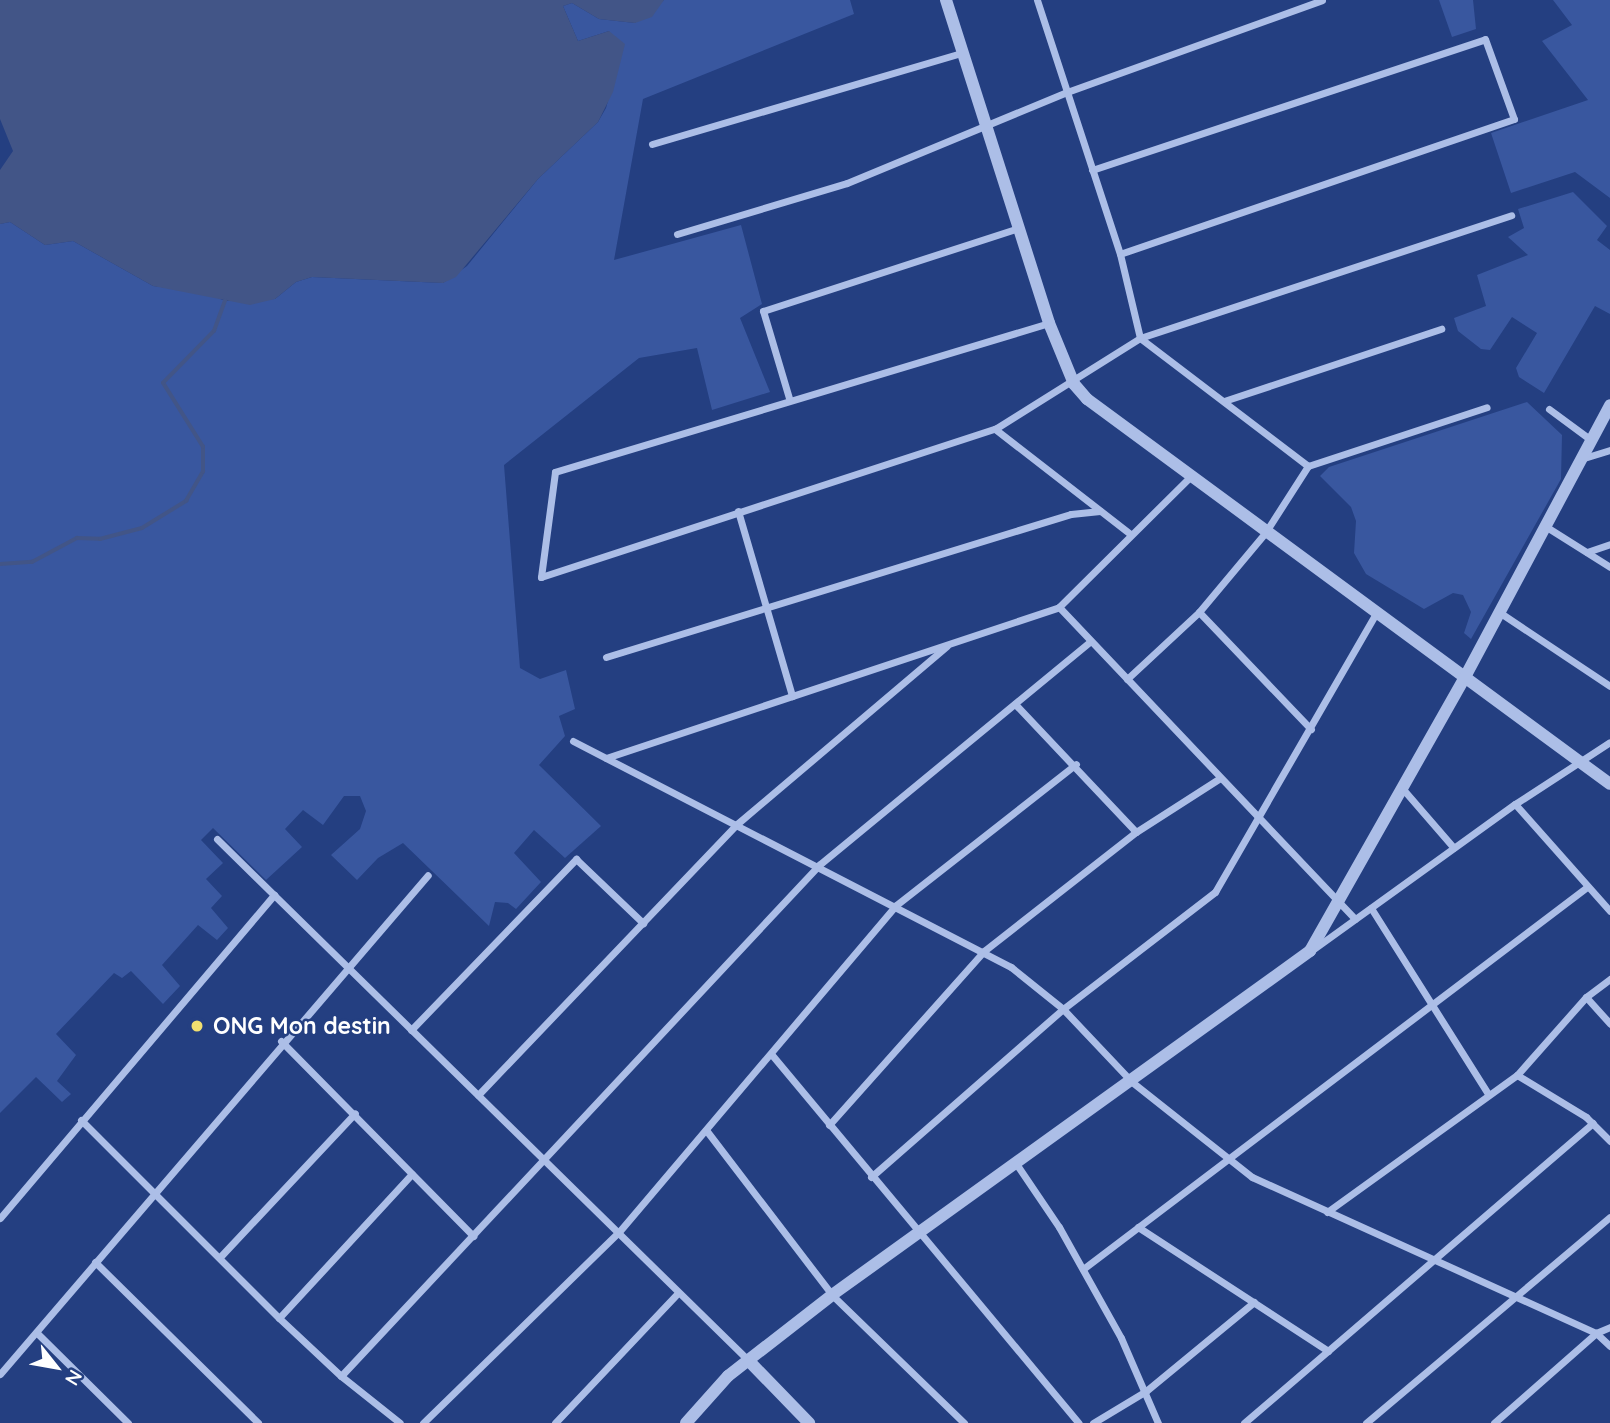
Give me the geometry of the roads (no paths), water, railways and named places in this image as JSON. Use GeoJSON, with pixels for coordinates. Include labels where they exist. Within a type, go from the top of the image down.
{"type":"FeatureCollection","features":[{"type":"Feature","properties":{"kind":"street"},"geometry":{"type":"LineString","coordinates":[[946,0],[1049,323],[1074,384],[1087,399],[1192,475],[1265,533],[1610,784]]}},
{"type":"Feature","properties":{"kind":"street"},"geometry":{"type":"LineString","coordinates":[[1037,0],[1120,254],[1140,338],[1308,466]]}},
{"type":"Feature","properties":{"kind":"street"},"geometry":{"type":"LineString","coordinates":[[677,234],[847,183],[1067,92],[1322,0]]}},
{"type":"Feature","properties":{"kind":"street"},"geometry":{"type":"LineString","coordinates":[[1092,170],[1485,39],[1514,119],[1317,190],[1120,254]]}},
{"type":"Feature","properties":{"kind":"street"},"geometry":{"type":"LineString","coordinates":[[652,144],[964,52]]}},
{"type":"Feature","properties":{"kind":"street"},"geometry":{"type":"LineString","coordinates":[[1049,323],[789,398],[555,472],[541,577],[995,429],[1074,384],[1140,338],[1511,215]]}},
{"type":"Feature","properties":{"kind":"street"},"geometry":{"type":"LineString","coordinates":[[789,398],[763,311],[1019,228]]}},
{"type":"Feature","properties":{"kind":"street"},"geometry":{"type":"LineString","coordinates":[[1224,401],[1441,330]]}},
{"type":"Feature","properties":{"kind":"street"},"geometry":{"type":"LineString","coordinates":[[1310,951],[1465,677],[1610,405]]}},
{"type":"Feature","properties":{"kind":"street"},"geometry":{"type":"LineString","coordinates":[[1127,679],[1199,612],[1265,533],[1308,466],[1487,407]]}},
{"type":"Feature","properties":{"kind":"street"},"geometry":{"type":"LineString","coordinates":[[1549,409],[1591,440]]}},
{"type":"Feature","properties":{"kind":"street"},"geometry":{"type":"LineString","coordinates":[[995,429],[1129,533]]}},
{"type":"Feature","properties":{"kind":"street"},"geometry":{"type":"LineString","coordinates":[[1581,458],[1610,450]]}},
{"type":"Feature","properties":{"kind":"street"},"geometry":{"type":"LineString","coordinates":[[606,758],[1059,607],[1129,533],[1192,475]]}},
{"type":"Feature","properties":{"kind":"street"},"geometry":{"type":"LineString","coordinates":[[738,511],[792,696]]}},
{"type":"Feature","properties":{"kind":"street"},"geometry":{"type":"LineString","coordinates":[[606,657],[766,605],[1071,514],[1100,511]]}},
{"type":"Feature","properties":{"kind":"street"},"geometry":{"type":"LineString","coordinates":[[1545,525],[1610,568]]}},
{"type":"Feature","properties":{"kind":"street"},"geometry":{"type":"LineString","coordinates":[[1587,552],[1610,544]]}},
{"type":"Feature","properties":{"kind":"street"},"geometry":{"type":"LineString","coordinates":[[1059,607],[1355,919]]}},
{"type":"Feature","properties":{"kind":"street"},"geometry":{"type":"LineString","coordinates":[[1199,612],[1311,729]]}},
{"type":"Feature","properties":{"kind":"street"},"geometry":{"type":"LineString","coordinates":[[1499,612],[1610,686]]}},
{"type":"Feature","properties":{"kind":"street"},"geometry":{"type":"LineString","coordinates":[[871,1177],[1063,1009],[1215,892],[1376,613]]}},
{"type":"Feature","properties":{"kind":"street"},"geometry":{"type":"LineString","coordinates":[[341,1377],[819,865],[1091,641]]}},
{"type":"Feature","properties":{"kind":"street"},"geometry":{"type":"LineString","coordinates":[[478,1095],[737,824],[950,643]]}},
{"type":"Feature","properties":{"kind":"street"},"geometry":{"type":"LineString","coordinates":[[1015,704],[1076,764],[1136,832]]}},
{"type":"Feature","properties":{"kind":"street"},"geometry":{"type":"LineString","coordinates":[[573,741],[984,951],[1063,1009],[1132,1082],[1252,1177],[1596,1333],[1610,1346]]}},
{"type":"Feature","properties":{"kind":"street"},"geometry":{"type":"LineString","coordinates":[[686,1423],[748,1360],[832,1295],[1017,1165],[1515,804],[1610,742]]}},
{"type":"Feature","properties":{"kind":"street"},"geometry":{"type":"LineString","coordinates":[[422,1423],[618,1233],[772,1055],[895,906],[1076,764]]}},
{"type":"Feature","properties":{"kind":"street"},"geometry":{"type":"LineString","coordinates":[[829,1125],[984,951],[1136,832],[1220,778]]}},
{"type":"Feature","properties":{"kind":"street"},"geometry":{"type":"LineString","coordinates":[[1402,788],[1454,848]]}},
{"type":"Feature","properties":{"kind":"street"},"geometry":{"type":"LineString","coordinates":[[1515,804],[1610,911]]}},
{"type":"Feature","properties":{"kind":"street"},"geometry":{"type":"LineString","coordinates":[[217,839],[809,1423]]}},
{"type":"Feature","properties":{"kind":"street"},"geometry":{"type":"LineString","coordinates":[[411,1030],[576,859],[643,923]]}},
{"type":"Feature","properties":{"kind":"street"},"geometry":{"type":"LineString","coordinates":[[0,1374],[281,1041],[428,874]]}},
{"type":"Feature","properties":{"kind":"street"},"geometry":{"type":"LineString","coordinates":[[1083,1269],[1587,887]]}},
{"type":"Feature","properties":{"kind":"street"},"geometry":{"type":"LineString","coordinates":[[0,1218],[274,895]]}},
{"type":"Feature","properties":{"kind":"street"},"geometry":{"type":"LineString","coordinates":[[1371,908],[1434,1004],[1488,1094]]}},
{"type":"Feature","properties":{"kind":"street"},"geometry":{"type":"LineString","coordinates":[[1327,1212],[1517,1075],[1586,997],[1610,979]]}},
{"type":"Feature","properties":{"kind":"street"},"geometry":{"type":"LineString","coordinates":[[1586,997],[1610,1024]]}},
{"type":"Feature","properties":{"kind":"street"},"geometry":{"type":"LineString","coordinates":[[281,1041],[355,1113],[473,1236]]}},
{"type":"Feature","properties":{"kind":"street"},"geometry":{"type":"LineString","coordinates":[[772,1055],[919,1235],[1079,1423]]}},
{"type":"Feature","properties":{"kind":"street"},"geometry":{"type":"LineString","coordinates":[[1517,1075],[1593,1123],[1610,1141]]}},
{"type":"Feature","properties":{"kind":"street"},"geometry":{"type":"LineString","coordinates":[[220,1257],[355,1113]]}},
{"type":"Feature","properties":{"kind":"street"},"geometry":{"type":"LineString","coordinates":[[81,1120],[341,1377],[400,1423]]}},
{"type":"Feature","properties":{"kind":"street"},"geometry":{"type":"LineString","coordinates":[[1244,1423],[1593,1123]]}},
{"type":"Feature","properties":{"kind":"street"},"geometry":{"type":"LineString","coordinates":[[706,1130],[832,1295],[964,1423]]}},
{"type":"Feature","properties":{"kind":"street"},"geometry":{"type":"LineString","coordinates":[[1017,1165],[1083,1269],[1146,1391],[1158,1423]]}},
{"type":"Feature","properties":{"kind":"street"},"geometry":{"type":"LineString","coordinates":[[279,1318],[412,1174]]}},
{"type":"Feature","properties":{"kind":"street"},"geometry":{"type":"LineString","coordinates":[[1366,1423],[1610,1217]]}},
{"type":"Feature","properties":{"kind":"street"},"geometry":{"type":"LineString","coordinates":[[1138,1227],[1328,1351]]}},
{"type":"Feature","properties":{"kind":"street"},"geometry":{"type":"LineString","coordinates":[[94,1262],[258,1423]]}},
{"type":"Feature","properties":{"kind":"street"},"geometry":{"type":"LineString","coordinates":[[555,1423],[678,1293]]}},
{"type":"Feature","properties":{"kind":"street"},"geometry":{"type":"LineString","coordinates":[[1093,1423],[1146,1391],[1254,1301]]}},
{"type":"Feature","properties":{"kind":"street"},"geometry":{"type":"LineString","coordinates":[[1494,1423],[1596,1333],[1610,1327]]}},
{"type":"Feature","properties":{"kind":"street"},"geometry":{"type":"LineString","coordinates":[[37,1333],[128,1423]]}},
{"type":"Feature","properties":{"kind":"waterway"},"geometry":{"type":"LineString","coordinates":[[0,564],[32,562],[77,538],[100,539],[142,528],[186,501],[203,472],[203,447],[163,383],[214,331],[225,301]]}},
{"type":"Feature","properties":{"kind":"place","name":"ONG Mon destin"},"geometry":{"type":"Point","coordinates":[197,1026]}}]}
